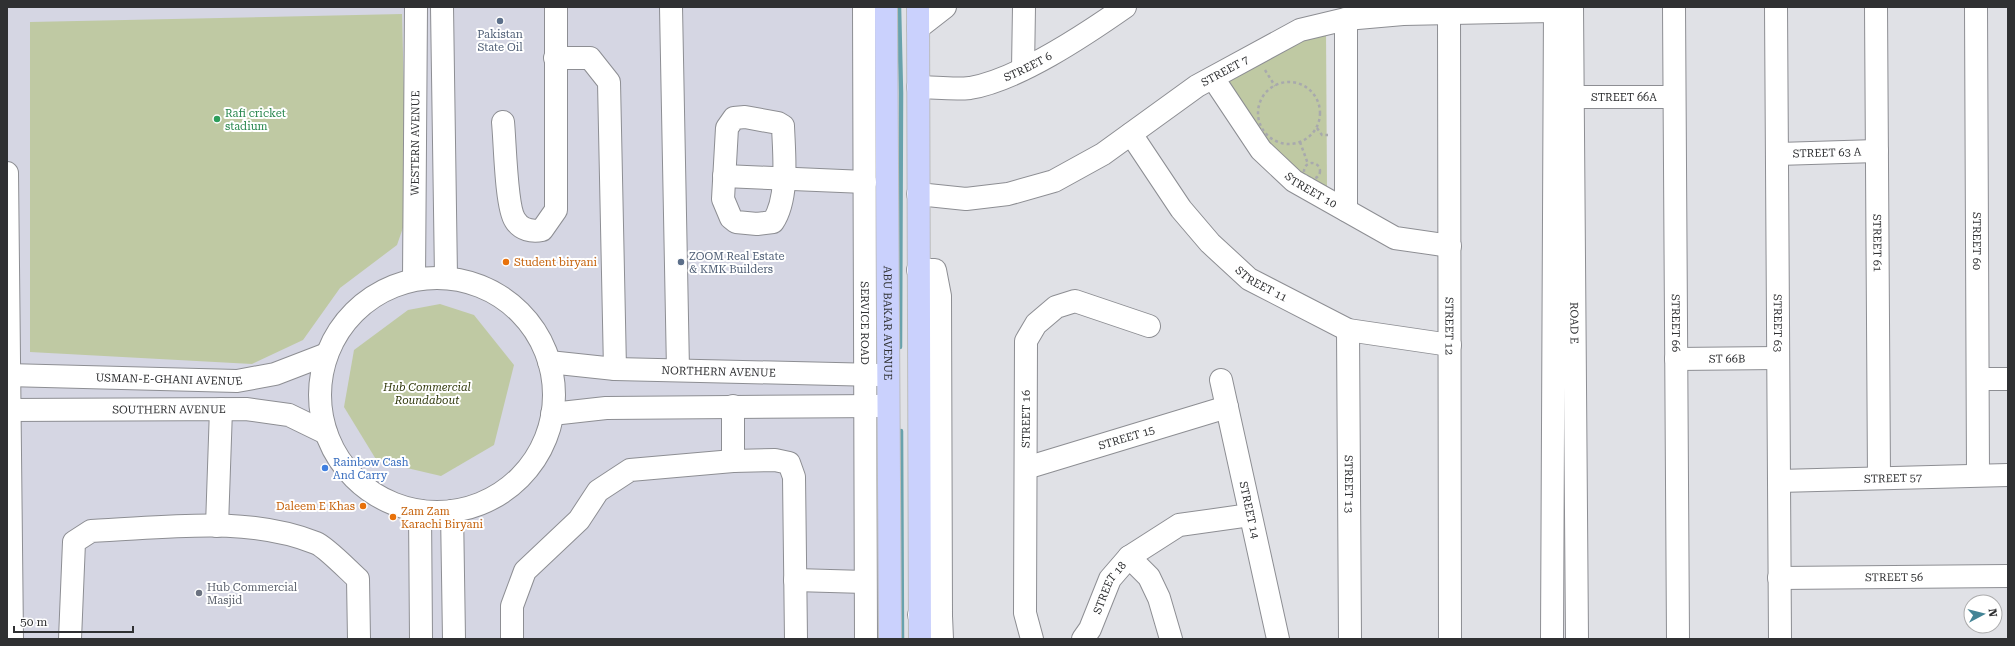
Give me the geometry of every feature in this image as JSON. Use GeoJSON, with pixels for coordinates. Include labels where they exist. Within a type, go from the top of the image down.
{"type":"FeatureCollection","features":[{"type":"Feature","properties":{"kind":"main road","name":"ABU BAKAR AVENUE"},"geometry":{"type":"LineString","coordinates":[[886,7],[890,639]]}},
{"type":"Feature","properties":{"kind":"main road"},"geometry":{"type":"LineString","coordinates":[[918,7],[920,639]]}},
{"type":"Feature","properties":{"kind":"street","name":"WESTERN AVENUE"},"geometry":{"type":"LineString","coordinates":[[414,279],[416,7]]}},
{"type":"Feature","properties":{"kind":"street"},"geometry":{"type":"LineString","coordinates":[[442,7],[446,277]]}},
{"type":"Feature","properties":{"kind":"street"},"geometry":{"type":"LineString","coordinates":[[503,122],[510,202],[515,220],[523,229],[535,231],[542,230],[556,210],[556,7]]}},
{"type":"Feature","properties":{"kind":"street"},"geometry":{"type":"LineString","coordinates":[[671,7],[678,370]]}},
{"type":"Feature","properties":{"kind":"street","name":"SERVICE ROAD"},"geometry":{"type":"LineString","coordinates":[[864,7],[864,405],[866,639]]}},
{"type":"Feature","properties":{"kind":"street"},"geometry":{"type":"LineString","coordinates":[[918,28],[944,7]]}},
{"type":"Feature","properties":{"kind":"street"},"geometry":{"type":"LineString","coordinates":[[1023,69],[1024,7]]}},
{"type":"Feature","properties":{"kind":"street","name":"STREET 6"},"geometry":{"type":"LineString","coordinates":[[918,87],[969,88],[1010,76],[1087,34],[1125,7]]}},
{"type":"Feature","properties":{"kind":"street","name":"STREET 66"},"geometry":{"type":"LineString","coordinates":[[1674,7],[1678,639]]}},
{"type":"Feature","properties":{"kind":"street","name":"STREET 63"},"geometry":{"type":"LineString","coordinates":[[1776,7],[1780,639]]}},
{"type":"Feature","properties":{"kind":"street","name":"STREET 61"},"geometry":{"type":"LineString","coordinates":[[1876,7],[1879,478]]}},
{"type":"Feature","properties":{"kind":"street","name":"STREET 60"},"geometry":{"type":"LineString","coordinates":[[1976,7],[1978,475]]}},
{"type":"Feature","properties":{"kind":"street","name":"STREET 7"},"geometry":{"type":"LineString","coordinates":[[918,194],[966,199],[1008,194],[1054,181],[1103,154],[1198,86],[1300,30],[1346,19],[1403,14],[1450,14],[1561,8]]}},
{"type":"Feature","properties":{"kind":"street","name":"ROAD E"},"geometry":{"type":"LineString","coordinates":[[1561,8],[1573,97],[1577,639]]}},
{"type":"Feature","properties":{"kind":"street","name":"ROAD E"},"geometry":{"type":"LineString","coordinates":[[1552,639],[1561,8]]}},
{"type":"Feature","properties":{"kind":"street","name":"STREET 12"},"geometry":{"type":"LineString","coordinates":[[1450,14],[1450,639]]}},
{"type":"Feature","properties":{"kind":"street"},"geometry":{"type":"LineString","coordinates":[[1346,19],[1346,210]]}},
{"type":"Feature","properties":{"kind":"street"},"geometry":{"type":"LineString","coordinates":[[555,58],[590,58],[610,82],[615,369]]}},
{"type":"Feature","properties":{"kind":"street","name":"STREET 10"},"geometry":{"type":"LineString","coordinates":[[1213,78],[1261,150],[1294,182],[1395,238],[1450,246]]}},
{"type":"Feature","properties":{"kind":"street","name":"STREET 66A"},"geometry":{"type":"LineString","coordinates":[[1573,97],[1674,97]]}},
{"type":"Feature","properties":{"kind":"street"},"geometry":{"type":"LineString","coordinates":[[734,118],[745,118],[778,123],[783,126],[784,180],[778,214],[773,222],[757,224],[736,222],[730,218],[723,200],[724,176],[727,128],[734,118]]}},
{"type":"Feature","properties":{"kind":"street","name":"STREET 11"},"geometry":{"type":"LineString","coordinates":[[1131,134],[1181,209],[1210,243],[1249,279],[1348,330],[1450,345]]}},
{"type":"Feature","properties":{"kind":"street","name":"STREET 63 A"},"geometry":{"type":"LineString","coordinates":[[1777,154],[1877,151]]}},
{"type":"Feature","properties":{"kind":"street"},"geometry":{"type":"LineString","coordinates":[[7,173],[8,410],[12,639]]}},
{"type":"Feature","properties":{"kind":"street"},"geometry":{"type":"LineString","coordinates":[[724,176],[784,180],[865,182]]}},
{"type":"Feature","properties":{"kind":"street"},"geometry":{"type":"LineString","coordinates":[[918,270],[935,270],[940,296],[942,639]]}},
{"type":"Feature","properties":{"kind":"street"},"geometry":{"type":"LineString","coordinates":[[446,277],[481,285],[511,303],[534,330],[549,362],[554,388],[552,414],[540,450],[518,479],[488,501],[469,505],[452,511],[420,511],[389,502],[362,485],[340,462],[326,433],[319,393],[327,354],[346,319],[377,293],[414,279],[446,277]]}},
{"type":"Feature","properties":{"kind":"street","name":"STREET 16"},"geometry":{"type":"LineString","coordinates":[[1032,639],[1025,613],[1026,341],[1036,324],[1056,307],[1075,301],[1149,326]]}},
{"type":"Feature","properties":{"kind":"street","name":"STREET 13"},"geometry":{"type":"LineString","coordinates":[[1348,330],[1350,639]]}},
{"type":"Feature","properties":{"kind":"street","name":"USMAN-E-GHANI AVENUE"},"geometry":{"type":"LineString","coordinates":[[8,375],[238,381],[275,374],[327,354]]}},
{"type":"Feature","properties":{"kind":"street","name":"ST 66B"},"geometry":{"type":"LineString","coordinates":[[1676,359],[1778,358]]}},
{"type":"Feature","properties":{"kind":"street","name":"NORTHERN AVENUE"},"geometry":{"type":"LineString","coordinates":[[549,362],[615,369],[864,374],[888,376]]}},
{"type":"Feature","properties":{"kind":"street"},"geometry":{"type":"LineString","coordinates":[[1978,379],[2008,379]]}},
{"type":"Feature","properties":{"kind":"street","name":"STREET 14"},"geometry":{"type":"LineString","coordinates":[[1221,380],[1276,636],[1278,639]]}},
{"type":"Feature","properties":{"kind":"street"},"geometry":{"type":"LineString","coordinates":[[733,406],[733,461]]}},
{"type":"Feature","properties":{"kind":"street"},"geometry":{"type":"LineString","coordinates":[[552,414],[606,408],[889,406]]}},
{"type":"Feature","properties":{"kind":"street","name":"STREET 15"},"geometry":{"type":"LineString","coordinates":[[1026,468],[1227,406]]}},
{"type":"Feature","properties":{"kind":"street"},"geometry":{"type":"LineString","coordinates":[[217,526],[221,409]]}},
{"type":"Feature","properties":{"kind":"street","name":"SOUTHERN AVENUE"},"geometry":{"type":"LineString","coordinates":[[8,410],[246,409],[289,415],[326,433]]}},
{"type":"Feature","properties":{"kind":"street"},"geometry":{"type":"LineString","coordinates":[[512,639],[512,606],[525,571],[579,520],[598,491],[630,470],[733,461],[775,460],[788,464],[794,478],[796,639]]}},
{"type":"Feature","properties":{"kind":"street","name":"STREET 57"},"geometry":{"type":"LineString","coordinates":[[1779,481],[2008,475]]}},
{"type":"Feature","properties":{"kind":"street"},"geometry":{"type":"LineString","coordinates":[[420,511],[421,639]]}},
{"type":"Feature","properties":{"kind":"street"},"geometry":{"type":"LineString","coordinates":[[452,511],[454,639]]}},
{"type":"Feature","properties":{"kind":"street"},"geometry":{"type":"LineString","coordinates":[[1129,557],[1179,525],[1250,515]]}},
{"type":"Feature","properties":{"kind":"street"},"geometry":{"type":"LineString","coordinates":[[70,639],[74,542],[91,531],[217,526],[264,529],[317,543],[358,578],[358,639]]}},
{"type":"Feature","properties":{"kind":"street","name":"STREET 18"},"geometry":{"type":"LineString","coordinates":[[1083,639],[1090,630],[1110,579],[1129,557],[1149,577],[1159,598],[1171,639]]}},
{"type":"Feature","properties":{"kind":"street","name":"STREET 56"},"geometry":{"type":"LineString","coordinates":[[1779,578],[2008,576]]}},
{"type":"Feature","properties":{"kind":"street"},"geometry":{"type":"LineString","coordinates":[[795,580],[865,582]]}},
{"type":"Feature","properties":{"kind":"street"},"geometry":{"type":"LineString","coordinates":[[919,615],[941,616]]}},
{"type":"Feature","properties":{"kind":"path"},"geometry":{"type":"LineString","coordinates":[[1296,82],[1305,85],[1318,99],[1320,119],[1310,136],[1300,142],[1283,143],[1273,139],[1266,133],[1261,124],[1258,115],[1259,106],[1266,93],[1277,84],[1296,82]]}},
{"type":"Feature","properties":{"kind":"path"},"geometry":{"type":"LineString","coordinates":[[1300,142],[1308,164]]}},
{"type":"Feature","properties":{"kind":"shaded area"},"geometry":{"type":"Polygon","coordinates":[[[7,7],[872,7],[872,172],[882,573],[880,639],[7,639],[7,7]]]}},
{"type":"Feature","properties":{"kind":"green space","name":"Rafi cricket stadium"},"geometry":{"type":"Polygon","coordinates":[[[402,14],[407,216],[397,245],[340,288],[303,340],[252,364],[30,352],[30,22],[402,14]]]}},
{"type":"Feature","properties":{"kind":"green space"},"geometry":{"type":"Polygon","coordinates":[[[1326,29],[1327,190],[1293,173],[1273,154],[1221,80],[1326,29]]]}},
{"type":"Feature","properties":{"kind":"green space","name":"Hub Commercial Roundabout"},"geometry":{"type":"Polygon","coordinates":[[[440,304],[474,315],[514,365],[494,445],[441,476],[377,461],[344,407],[354,350],[408,310],[440,304]]]}},
{"type":"Feature","properties":{"kind":"waterway"},"geometry":{"type":"LineString","coordinates":[[899,7],[901,93],[900,347]]}},
{"type":"Feature","properties":{"kind":"waterway"},"geometry":{"type":"LineString","coordinates":[[901,431],[902,639]]}},
{"type":"Feature","properties":{"kind":"place","name":"Pakistan State Oil"},"geometry":{"type":"Point","coordinates":[500,21]}},
{"type":"Feature","properties":{"kind":"place","name":"Rafi cricket stadium"},"geometry":{"type":"Point","coordinates":[217,119]}},
{"type":"Feature","properties":{"kind":"place","name":"Student biryani"},"geometry":{"type":"Point","coordinates":[506,262]}},
{"type":"Feature","properties":{"kind":"place","name":"ZOOM Real Estate & KMK Builders"},"geometry":{"type":"Point","coordinates":[681,262]}},
{"type":"Feature","properties":{"kind":"place","name":"Rainbow Cash And Carry"},"geometry":{"type":"Point","coordinates":[325,468]}},
{"type":"Feature","properties":{"kind":"place","name":"Daleem E Khas"},"geometry":{"type":"Point","coordinates":[363,506]}},
{"type":"Feature","properties":{"kind":"place","name":"Zam Zam Karachi Biryani"},"geometry":{"type":"Point","coordinates":[393,517]}},
{"type":"Feature","properties":{"kind":"place","name":"Hub Commercial Masjid"},"geometry":{"type":"Point","coordinates":[199,593]}}]}
